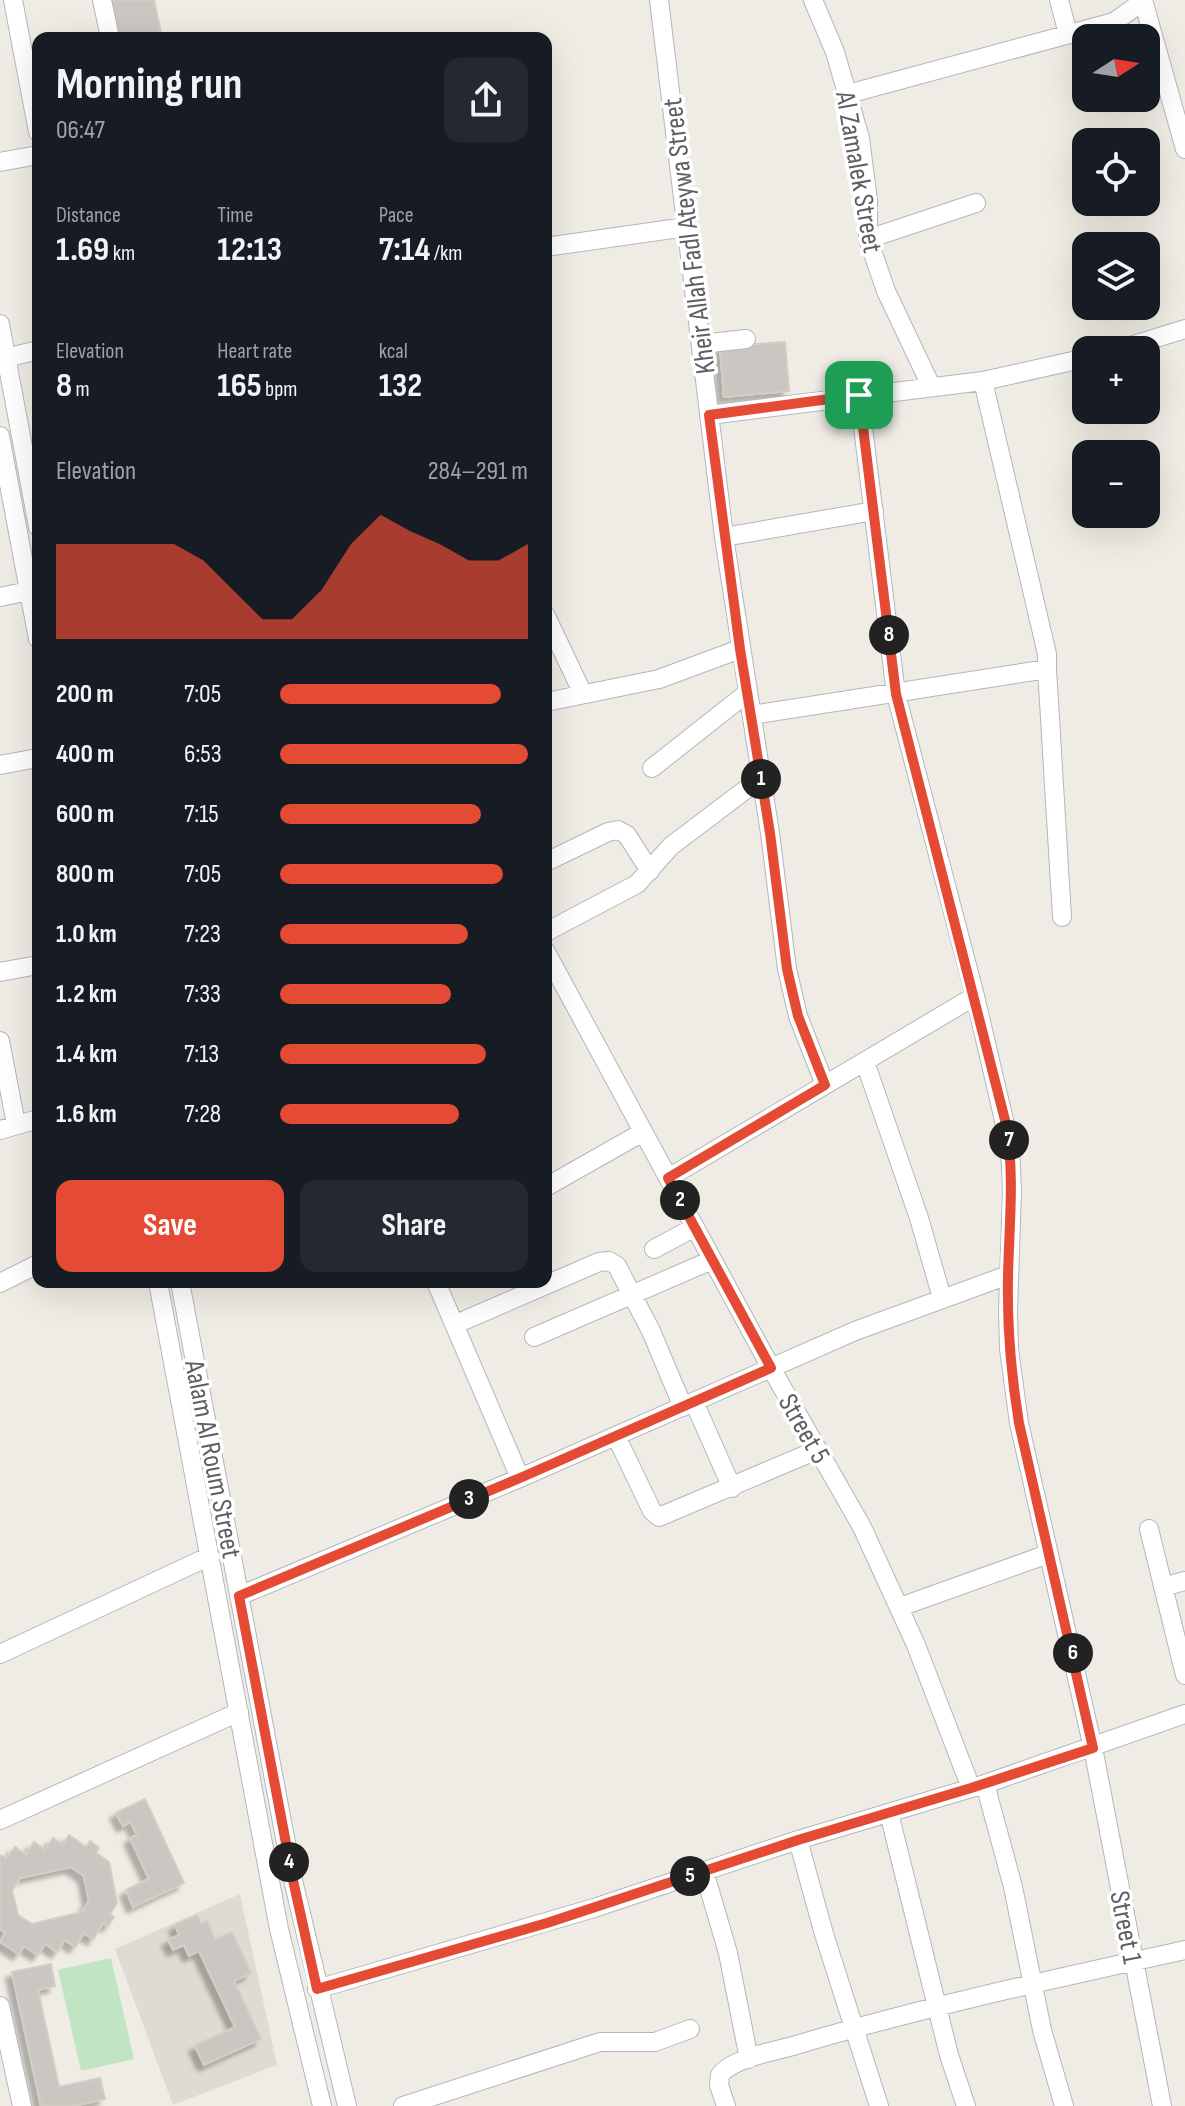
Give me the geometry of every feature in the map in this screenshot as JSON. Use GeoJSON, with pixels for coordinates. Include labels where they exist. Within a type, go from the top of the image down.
{"type":"FeatureCollection","features":[{"type":"Feature","properties":{"kind":"street"},"geometry":{"type":"LineString","coordinates":[[13,0],[32,100]]}},
{"type":"Feature","properties":{"kind":"street"},"geometry":{"type":"LineString","coordinates":[[102,0],[109,32]]}},
{"type":"Feature","properties":{"kind":"street","name":"Kheir Allah Fadl Ateywa Street"},"geometry":{"type":"LineString","coordinates":[[659,0],[724,537],[792,993],[825,1085]]}},
{"type":"Feature","properties":{"kind":"street","name":"Al Zamalek Street"},"geometry":{"type":"LineString","coordinates":[[813,0],[848,94],[865,173],[868,239],[886,291],[931,386]]}},
{"type":"Feature","properties":{"kind":"street"},"geometry":{"type":"LineString","coordinates":[[1059,0],[1068,34]]}},
{"type":"Feature","properties":{"kind":"street"},"geometry":{"type":"LineString","coordinates":[[848,94],[1114,22],[1138,2],[1185,149]]}},
{"type":"Feature","properties":{"kind":"street"},"geometry":{"type":"LineString","coordinates":[[0,162],[32,156]]}},
{"type":"Feature","properties":{"kind":"street"},"geometry":{"type":"LineString","coordinates":[[868,239],[976,203]]}},
{"type":"Feature","properties":{"kind":"street"},"geometry":{"type":"LineString","coordinates":[[552,246],[686,227]]}},
{"type":"Feature","properties":{"kind":"street"},"geometry":{"type":"LineString","coordinates":[[0,324],[32,495]]}},
{"type":"Feature","properties":{"kind":"street"},"geometry":{"type":"LineString","coordinates":[[1160,337],[1185,329]]}},
{"type":"Feature","properties":{"kind":"street"},"geometry":{"type":"LineString","coordinates":[[701,344],[746,339]]}},
{"type":"Feature","properties":{"kind":"street"},"geometry":{"type":"LineString","coordinates":[[6,358],[32,352]]}},
{"type":"Feature","properties":{"kind":"street"},"geometry":{"type":"LineString","coordinates":[[709,415],[983,381],[1072,361]]}},
{"type":"Feature","properties":{"kind":"street"},"geometry":{"type":"LineString","coordinates":[[983,381],[1047,654],[1062,917]]}},
{"type":"Feature","properties":{"kind":"street","name":"Street 1"},"geometry":{"type":"LineString","coordinates":[[859,395],[896,694],[975,996],[1010,1146],[1012,1191],[1008,1325],[1013,1386],[1093,1748],[1162,2106]]}},
{"type":"Feature","properties":{"kind":"street"},"geometry":{"type":"LineString","coordinates":[[1,444],[32,607]]}},
{"type":"Feature","properties":{"kind":"street"},"geometry":{"type":"LineString","coordinates":[[7,475],[28,473]]}},
{"type":"Feature","properties":{"kind":"street"},"geometry":{"type":"LineString","coordinates":[[724,537],[874,511]]}},
{"type":"Feature","properties":{"kind":"street"},"geometry":{"type":"LineString","coordinates":[[0,597],[29,591]]}},
{"type":"Feature","properties":{"kind":"street"},"geometry":{"type":"LineString","coordinates":[[552,629],[583,694]]}},
{"type":"Feature","properties":{"kind":"street"},"geometry":{"type":"LineString","coordinates":[[552,701],[659,679],[740,649]]}},
{"type":"Feature","properties":{"kind":"street"},"geometry":{"type":"LineString","coordinates":[[752,715],[1047,669]]}},
{"type":"Feature","properties":{"kind":"street"},"geometry":{"type":"LineString","coordinates":[[652,768],[747,693]]}},
{"type":"Feature","properties":{"kind":"street"},"geometry":{"type":"LineString","coordinates":[[0,765],[32,759]]}},
{"type":"Feature","properties":{"kind":"street"},"geometry":{"type":"LineString","coordinates":[[552,929],[629,889],[650,871],[671,846],[761,778]]}},
{"type":"Feature","properties":{"kind":"street"},"geometry":{"type":"LineString","coordinates":[[552,859],[618,830],[627,835],[650,871]]}},
{"type":"Feature","properties":{"kind":"street","name":"Street 5"},"geometry":{"type":"LineString","coordinates":[[552,963],[771,1368],[862,1527],[900,1607],[978,1786],[1013,1887],[1042,2030],[1064,2106]]}},
{"type":"Feature","properties":{"kind":"street"},"geometry":{"type":"LineString","coordinates":[[0,972],[32,966]]}},
{"type":"Feature","properties":{"kind":"street"},"geometry":{"type":"LineString","coordinates":[[668,1178],[975,996]]}},
{"type":"Feature","properties":{"kind":"street"},"geometry":{"type":"LineString","coordinates":[[0,1041],[8,1127],[32,1121]]}},
{"type":"Feature","properties":{"kind":"street"},"geometry":{"type":"LineString","coordinates":[[865,1062],[919,1218],[942,1298]]}},
{"type":"Feature","properties":{"kind":"street"},"geometry":{"type":"LineString","coordinates":[[552,1184],[643,1132]]}},
{"type":"Feature","properties":{"kind":"street"},"geometry":{"type":"LineString","coordinates":[[654,1249],[695,1227]]}},
{"type":"Feature","properties":{"kind":"street"},"geometry":{"type":"LineString","coordinates":[[534,1337],[712,1260]]}},
{"type":"Feature","properties":{"kind":"street"},"geometry":{"type":"LineString","coordinates":[[552,1281],[599,1262],[609,1261],[617,1266],[732,1488]]}},
{"type":"Feature","properties":{"kind":"street"},"geometry":{"type":"LineString","coordinates":[[0,1283],[32,1267]]}},
{"type":"Feature","properties":{"kind":"street"},"geometry":{"type":"LineString","coordinates":[[239,1596],[520,1478],[855,1331],[1008,1275]]}},
{"type":"Feature","properties":{"kind":"street","name":"Aalam Al Roum Street"},"geometry":{"type":"LineString","coordinates":[[159,1288],[282,1942],[322,2106]]}},
{"type":"Feature","properties":{"kind":"street","name":"Aalam Al Roum Street"},"geometry":{"type":"LineString","coordinates":[[181,1288],[293,1880],[347,2106]]}},
{"type":"Feature","properties":{"kind":"street"},"geometry":{"type":"LineString","coordinates":[[439,1288],[520,1478]]}},
{"type":"Feature","properties":{"kind":"street"},"geometry":{"type":"LineString","coordinates":[[456,1324],[535,1288]]}},
{"type":"Feature","properties":{"kind":"street"},"geometry":{"type":"LineString","coordinates":[[616,1436],[652,1511],[659,1517],[817,1450]]}},
{"type":"Feature","properties":{"kind":"street"},"geometry":{"type":"LineString","coordinates":[[1149,1529],[1185,1675]]}},
{"type":"Feature","properties":{"kind":"street"},"geometry":{"type":"LineString","coordinates":[[900,1607],[1048,1554]]}},
{"type":"Feature","properties":{"kind":"street"},"geometry":{"type":"LineString","coordinates":[[0,1654],[210,1556]]}},
{"type":"Feature","properties":{"kind":"street"},"geometry":{"type":"LineString","coordinates":[[1163,1587],[1185,1581]]}},
{"type":"Feature","properties":{"kind":"street"},"geometry":{"type":"LineString","coordinates":[[2,1812],[239,1712]]}},
{"type":"Feature","properties":{"kind":"street"},"geometry":{"type":"LineString","coordinates":[[317,1989],[547,1923],[798,1840],[978,1786],[1185,1714]]}},
{"type":"Feature","properties":{"kind":"street"},"geometry":{"type":"LineString","coordinates":[[889,1813],[949,2055],[966,2106]]}},
{"type":"Feature","properties":{"kind":"street"},"geometry":{"type":"LineString","coordinates":[[798,1840],[879,2106]]}},
{"type":"Feature","properties":{"kind":"street"},"geometry":{"type":"LineString","coordinates":[[704,1871],[728,1953],[749,2059]]}},
{"type":"Feature","properties":{"kind":"street"},"geometry":{"type":"LineString","coordinates":[[726,2106],[719,2085],[723,2070],[749,2059],[854,2027],[1185,1950]]}},
{"type":"Feature","properties":{"kind":"street"},"geometry":{"type":"LineString","coordinates":[[0,2006],[22,2106]]}},
{"type":"Feature","properties":{"kind":"street"},"geometry":{"type":"LineString","coordinates":[[403,2106],[600,2042],[655,2042],[690,2029]]}},
{"type":"Feature","properties":{"kind":"shaded area"},"geometry":{"type":"Polygon","coordinates":[[[240,1894],[277,2065],[173,2105],[115,1949],[240,1894]]]}},
{"type":"Feature","properties":{"kind":"green space"},"geometry":{"type":"Polygon","coordinates":[[[111,1958],[134,2059],[81,2071],[58,1970],[111,1958]]]}},
{"type":"Feature","properties":{"kind":"building"},"geometry":{"type":"Polygon","coordinates":[[[110,0],[154,0],[161,32],[117,32],[110,0]]]}},
{"type":"Feature","properties":{"kind":"building"},"geometry":{"type":"Polygon","coordinates":[[[785,342],[789,391],[724,397],[720,347],[785,342]]]}},
{"type":"Feature","properties":{"kind":"building"},"geometry":{"type":"Polygon","coordinates":[[[145,1799],[184,1883],[133,1907],[126,1890],[149,1879],[130,1838],[137,1835],[131,1822],[123,1826],[116,1813],[145,1799]]]}},
{"type":"Feature","properties":{"kind":"building"},"geometry":{"type":"Polygon","coordinates":[[[69,1835],[86,1847],[90,1841],[99,1848],[96,1853],[109,1862],[117,1903],[110,1914],[114,1917],[108,1926],[103,1923],[93,1939],[84,1933],[75,1947],[65,1940],[57,1952],[45,1944],[38,1955],[24,1946],[19,1954],[0,1942],[5,1932],[0,1929],[0,1855],[6,1859],[15,1847],[26,1855],[34,1842],[45,1850],[53,1838],[63,1845],[69,1835]],[[71,1867],[20,1878],[12,1890],[18,1915],[32,1924],[82,1912],[89,1901],[84,1876],[71,1867]]]}},
{"type":"Feature","properties":{"kind":"building"},"geometry":{"type":"Polygon","coordinates":[[[197,1915],[201,1924],[207,1921],[215,1940],[232,1932],[251,1973],[234,1981],[261,2039],[204,2065],[195,2046],[235,2027],[199,1951],[189,1956],[184,1945],[173,1950],[168,1940],[179,1935],[175,1925],[197,1915]]]}},
{"type":"Feature","properties":{"kind":"building"},"geometry":{"type":"Polygon","coordinates":[[[51,1964],[55,1986],[38,1990],[59,2087],[100,2078],[105,2099],[73,2106],[41,2106],[12,1972],[51,1964]]]}},
{"type":"Feature","properties":{"kind":"route"},"geometry":{"type":"LineString","coordinates":[[859,395],[896,694],[1010,1146],[1012,1191],[1008,1312],[1013,1386],[1093,1748],[798,1840],[547,1923],[317,1989],[239,1596],[771,1368],[668,1178],[825,1085],[798,1016],[787,969],[709,415],[859,395]]}}]}
